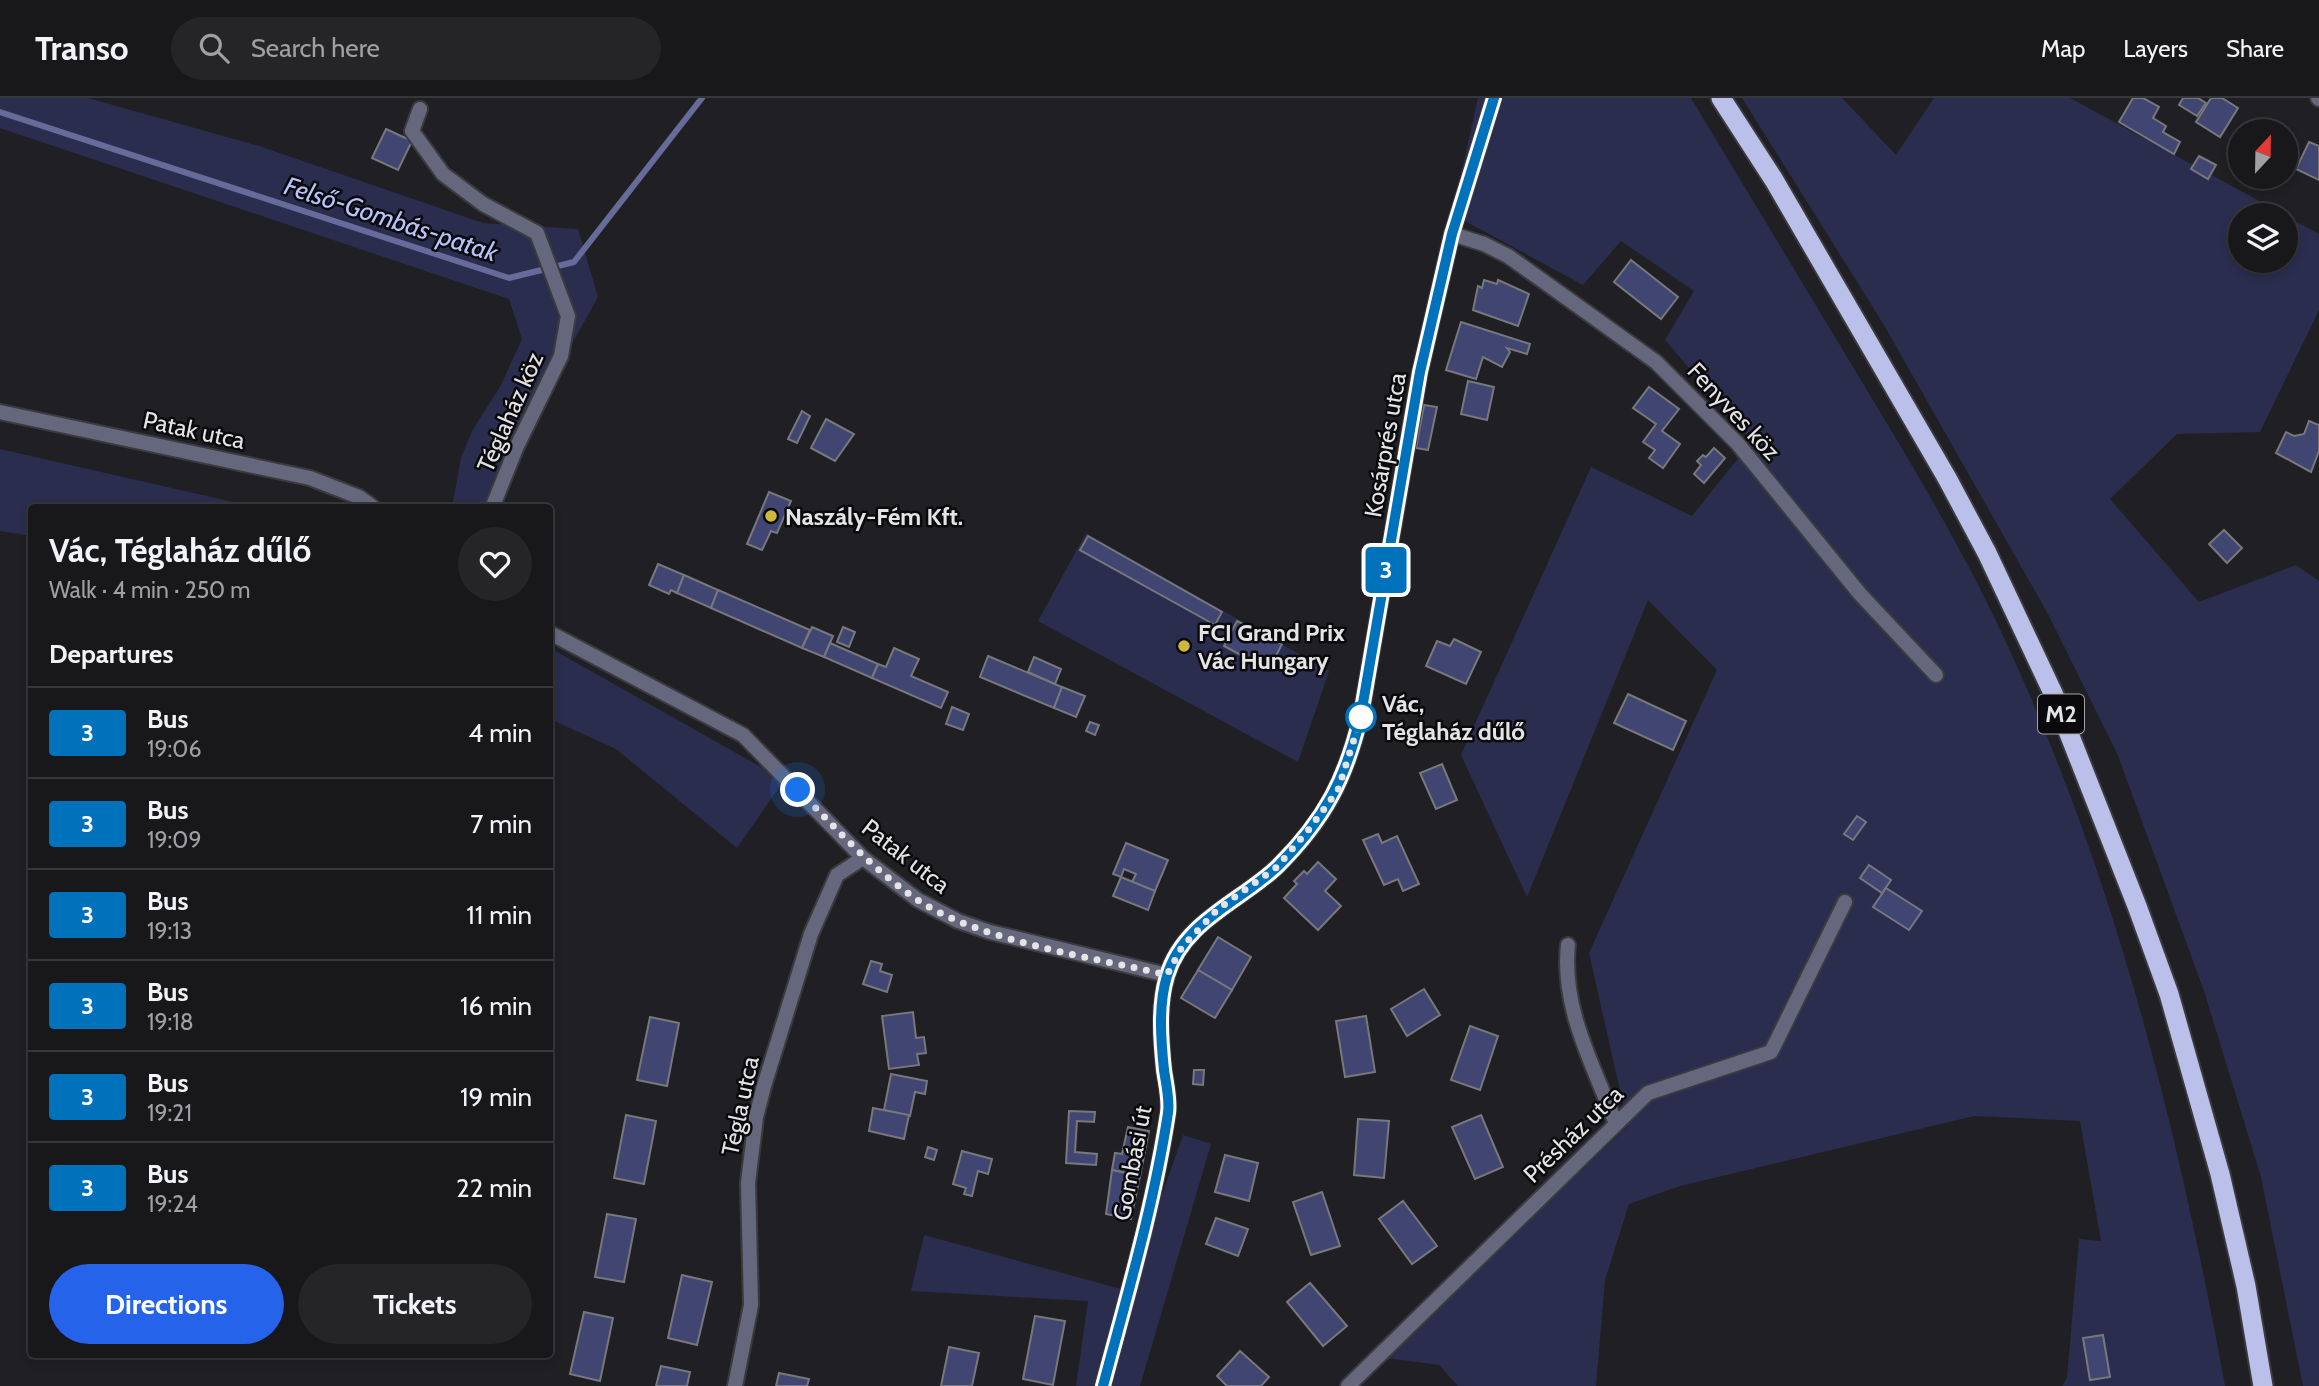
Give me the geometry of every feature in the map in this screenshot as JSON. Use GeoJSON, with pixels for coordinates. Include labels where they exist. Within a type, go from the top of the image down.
{"type":"FeatureCollection","features":[{"type":"Feature","properties":{"kind":"highway","name":"M2"},"geometry":{"type":"LineString","coordinates":[[1721,98],[1774,180],[1947,478],[1987,553],[2053,693],[2169,995],[2220,1174],[2246,1286],[2263,1386]]}},
{"type":"Feature","properties":{"kind":"street","name":"Kosárprés utca"},"geometry":{"type":"LineString","coordinates":[[1381,600],[1420,372],[1452,234],[1494,98]]}},
{"type":"Feature","properties":{"kind":"street","name":"Téglaház köz"},"geometry":{"type":"LineString","coordinates":[[420,109],[412,131],[443,174],[483,204],[537,233],[568,316],[561,356],[517,446],[494,504]]}},
{"type":"Feature","properties":{"kind":"street","name":"Fenyves köz"},"geometry":{"type":"LineString","coordinates":[[1452,234],[1484,244],[1508,256],[1656,362],[1738,444],[1860,594],[1936,675]]}},
{"type":"Feature","properties":{"kind":"street","name":"Patak utca"},"geometry":{"type":"LineString","coordinates":[[0,412],[310,478],[359,497],[369,504]]}},
{"type":"Feature","properties":{"kind":"street","name":"Gombási út"},"geometry":{"type":"LineString","coordinates":[[1103,1386],[1135,1266],[1169,1109],[1160,1036],[1167,975],[1182,947],[1218,909],[1277,867],[1338,790],[1352,754],[1361,715],[1381,600]]}},
{"type":"Feature","properties":{"kind":"street","name":"Patak utca"},"geometry":{"type":"LineString","coordinates":[[553,635],[743,735],[863,858],[918,900],[958,921],[990,933],[1167,975]]}},
{"type":"Feature","properties":{"kind":"street","name":"Tégla utca"},"geometry":{"type":"LineString","coordinates":[[735,1386],[751,1305],[748,1183],[756,1117],[811,934],[837,875],[863,858]]}},
{"type":"Feature","properties":{"kind":"street","name":"Présház utca"},"geometry":{"type":"LineString","coordinates":[[1348,1386],[1648,1093],[1771,1052],[1845,902]]}},
{"type":"Feature","properties":{"kind":"street"},"geometry":{"type":"LineString","coordinates":[[1568,945],[1565,974],[1569,1001],[1616,1124]]}},
{"type":"Feature","properties":{"kind":"shaded area"},"geometry":{"type":"Polygon","coordinates":[[[0,98],[88,98],[259,146],[483,223],[578,229],[598,297],[569,349],[499,504],[453,504],[461,458],[472,431],[501,385],[522,339],[509,299],[0,128],[0,98]]]}},
{"type":"Feature","properties":{"kind":"shaded area"},"geometry":{"type":"Polygon","coordinates":[[[1478,98],[1691,98],[1929,495],[1979,586],[2036,709],[2073,802],[2106,897],[2162,1091],[2225,1386],[2062,1386],[2067,1378],[2079,1239],[2101,1241],[2080,1121],[1974,1116],[1680,1186],[1629,1204],[1605,1280],[1596,1386],[1458,1386],[1439,1365],[1386,1358],[1628,1126],[1589,953],[1717,670],[1648,600],[1527,897],[1461,755],[1591,467],[1692,516],[1752,441],[1665,340],[1694,291],[1621,241],[1583,285],[1452,214],[1478,98]]]}},
{"type":"Feature","properties":{"kind":"shaded area"},"geometry":{"type":"Polygon","coordinates":[[[1742,98],[1842,98],[1896,155],[1934,98],[2070,98],[2228,184],[2228,189],[2237,189],[2263,203],[2228,203],[2228,273],[2298,273],[2298,223],[2319,234],[2319,310],[2260,432],[2177,434],[2110,499],[2199,602],[2296,565],[2319,581],[2319,1386],[2303,1386],[2261,1177],[2204,991],[2117,753],[2048,614],[1884,325],[1742,98]]]}},
{"type":"Feature","properties":{"kind":"shaded area"},"geometry":{"type":"Polygon","coordinates":[[[0,449],[242,504],[28,504],[28,536],[0,531],[0,449]]]}},
{"type":"Feature","properties":{"kind":"shaded area","name":"FCI Grand Prix Vác Hungary"},"geometry":{"type":"Polygon","coordinates":[[[1086,533],[1329,671],[1298,762],[1038,621],[1086,533]]]}},
{"type":"Feature","properties":{"kind":"shaded area"},"geometry":{"type":"Polygon","coordinates":[[[553,650],[784,780],[737,848],[616,749],[553,720],[553,650]]]}},
{"type":"Feature","properties":{"kind":"shaded area"},"geometry":{"type":"Polygon","coordinates":[[[1183,1135],[1211,1144],[1140,1386],[1076,1386],[1088,1301],[911,1291],[924,1235],[1128,1291],[1183,1135]]]}},
{"type":"Feature","properties":{"kind":"building"},"geometry":{"type":"Polygon","coordinates":[[[2133,98],[2143,98],[2159,107],[2153,118],[2166,126],[2163,132],[2180,142],[2174,154],[2119,122],[2133,98]]]}},
{"type":"Feature","properties":{"kind":"building"},"geometry":{"type":"Polygon","coordinates":[[[2183,98],[2198,98],[2206,103],[2197,116],[2179,105],[2183,98]]]}},
{"type":"Feature","properties":{"kind":"building"},"geometry":{"type":"Polygon","coordinates":[[[2211,98],[2222,98],[2238,108],[2231,119],[2228,119],[2220,137],[2196,122],[2211,98]]]}},
{"type":"Feature","properties":{"kind":"building"},"geometry":{"type":"Polygon","coordinates":[[[386,129],[412,141],[398,170],[372,158],[386,129]]]}},
{"type":"Feature","properties":{"kind":"building"},"geometry":{"type":"Polygon","coordinates":[[[2309,142],[2319,146],[2319,180],[2298,170],[2309,142]]]}},
{"type":"Feature","properties":{"kind":"building"},"geometry":{"type":"Polygon","coordinates":[[[2199,156],[2216,165],[2208,179],[2191,169],[2199,156]]]}},
{"type":"Feature","properties":{"kind":"building"},"geometry":{"type":"Polygon","coordinates":[[[1631,260],[1678,297],[1661,319],[1614,282],[1631,260]]]}},
{"type":"Feature","properties":{"kind":"building"},"geometry":{"type":"Polygon","coordinates":[[[1484,280],[1497,284],[1498,280],[1529,294],[1518,326],[1473,310],[1478,286],[1482,288],[1484,280]]]}},
{"type":"Feature","properties":{"kind":"building"},"geometry":{"type":"Polygon","coordinates":[[[1461,322],[1530,344],[1527,354],[1507,348],[1510,352],[1502,367],[1483,357],[1476,379],[1446,370],[1461,322]]]}},
{"type":"Feature","properties":{"kind":"building"},"geometry":{"type":"Polygon","coordinates":[[[1468,381],[1494,387],[1487,420],[1461,414],[1468,381]]]}},
{"type":"Feature","properties":{"kind":"building"},"geometry":{"type":"Polygon","coordinates":[[[1649,387],[1679,409],[1662,431],[1680,444],[1663,468],[1649,458],[1655,450],[1643,442],[1656,424],[1633,408],[1649,387]]]}},
{"type":"Feature","properties":{"kind":"building"},"geometry":{"type":"Polygon","coordinates":[[[1424,405],[1437,407],[1428,450],[1416,448],[1424,405]]]}},
{"type":"Feature","properties":{"kind":"building"},"geometry":{"type":"Polygon","coordinates":[[[802,411],[810,416],[797,443],[788,439],[802,411]]]}},
{"type":"Feature","properties":{"kind":"building"},"geometry":{"type":"Polygon","coordinates":[[[826,419],[854,434],[835,461],[811,448],[826,419]]]}},
{"type":"Feature","properties":{"kind":"building"},"geometry":{"type":"Polygon","coordinates":[[[2309,421],[2319,425],[2319,451],[2311,472],[2276,453],[2286,432],[2294,436],[2304,434],[2309,421]]]}},
{"type":"Feature","properties":{"kind":"building"},"geometry":{"type":"Polygon","coordinates":[[[1714,448],[1725,458],[1704,483],[1694,474],[1701,465],[1697,461],[1703,455],[1706,457],[1714,448]]]}},
{"type":"Feature","properties":{"kind":"building","name":"Naszály-Fém Kft."},"geometry":{"type":"Polygon","coordinates":[[[769,492],[791,501],[777,533],[771,531],[762,550],[747,544],[769,492]]]}},
{"type":"Feature","properties":{"kind":"building"},"geometry":{"type":"Polygon","coordinates":[[[2224,530],[2242,548],[2227,563],[2209,544],[2224,530]]]}},
{"type":"Feature","properties":{"kind":"building"},"geometry":{"type":"Polygon","coordinates":[[[1088,536],[1222,612],[1215,625],[1080,550],[1088,536]]]}},
{"type":"Feature","properties":{"kind":"building"},"geometry":{"type":"Polygon","coordinates":[[[658,564],[684,575],[677,593],[671,590],[669,594],[649,585],[658,564]]]}},
{"type":"Feature","properties":{"kind":"building"},"geometry":{"type":"Polygon","coordinates":[[[684,575],[718,590],[711,608],[677,593],[684,575]]]}},
{"type":"Feature","properties":{"kind":"building"},"geometry":{"type":"Polygon","coordinates":[[[718,590],[810,630],[802,648],[711,608],[718,590]]]}},
{"type":"Feature","properties":{"kind":"building"},"geometry":{"type":"Polygon","coordinates":[[[1237,621],[1282,644],[1273,662],[1254,652],[1250,660],[1224,646],[1237,621]]]}},
{"type":"Feature","properties":{"kind":"building"},"geometry":{"type":"Polygon","coordinates":[[[812,627],[833,636],[824,657],[802,648],[812,627]]]}},
{"type":"Feature","properties":{"kind":"building"},"geometry":{"type":"Polygon","coordinates":[[[843,627],[855,632],[849,647],[837,642],[843,627]]]}},
{"type":"Feature","properties":{"kind":"building"},"geometry":{"type":"Polygon","coordinates":[[[1454,639],[1481,652],[1466,684],[1426,666],[1437,641],[1450,646],[1454,639]]]}},
{"type":"Feature","properties":{"kind":"building"},"geometry":{"type":"Polygon","coordinates":[[[830,643],[878,664],[872,678],[824,657],[830,643]]]}},
{"type":"Feature","properties":{"kind":"building"},"geometry":{"type":"Polygon","coordinates":[[[894,648],[919,659],[911,676],[948,692],[941,708],[872,678],[878,664],[886,667],[894,648]]]}},
{"type":"Feature","properties":{"kind":"building"},"geometry":{"type":"Polygon","coordinates":[[[988,656],[1062,687],[1054,708],[980,677],[988,656]]]}},
{"type":"Feature","properties":{"kind":"building"},"geometry":{"type":"Polygon","coordinates":[[[1034,657],[1061,669],[1055,684],[1028,672],[1034,657]]]}},
{"type":"Feature","properties":{"kind":"building"},"geometry":{"type":"Polygon","coordinates":[[[1062,687],[1085,696],[1076,717],[1054,708],[1062,687]]]}},
{"type":"Feature","properties":{"kind":"building"},"geometry":{"type":"Polygon","coordinates":[[[1628,694],[1686,721],[1673,750],[1614,723],[1628,694]]]}},
{"type":"Feature","properties":{"kind":"building"},"geometry":{"type":"Polygon","coordinates":[[[952,707],[969,714],[963,730],[946,724],[952,707]]]}},
{"type":"Feature","properties":{"kind":"building"},"geometry":{"type":"Polygon","coordinates":[[[1090,722],[1099,725],[1095,735],[1086,731],[1090,722]]]}},
{"type":"Feature","properties":{"kind":"building"},"geometry":{"type":"Polygon","coordinates":[[[1442,764],[1457,800],[1436,809],[1420,773],[1442,764]]]}},
{"type":"Feature","properties":{"kind":"building"},"geometry":{"type":"Polygon","coordinates":[[[1857,816],[1866,822],[1853,840],[1844,834],[1857,816]]]}},
{"type":"Feature","properties":{"kind":"building"},"geometry":{"type":"Polygon","coordinates":[[[1378,834],[1382,843],[1397,836],[1419,884],[1403,891],[1398,879],[1384,885],[1363,840],[1378,834]]]}},
{"type":"Feature","properties":{"kind":"building"},"geometry":{"type":"Polygon","coordinates":[[[1126,843],[1168,860],[1155,891],[1132,882],[1136,874],[1124,869],[1121,877],[1113,874],[1126,843]]]}},
{"type":"Feature","properties":{"kind":"building"},"geometry":{"type":"Polygon","coordinates":[[[1318,862],[1336,879],[1325,891],[1341,906],[1318,930],[1284,898],[1297,884],[1294,881],[1304,871],[1307,874],[1318,862]]]}},
{"type":"Feature","properties":{"kind":"building"},"geometry":{"type":"Polygon","coordinates":[[[1869,865],[1891,880],[1882,893],[1860,878],[1869,865]]]}},
{"type":"Feature","properties":{"kind":"building"},"geometry":{"type":"Polygon","coordinates":[[[1121,877],[1155,891],[1148,910],[1113,896],[1121,877]]]}},
{"type":"Feature","properties":{"kind":"building"},"geometry":{"type":"Polygon","coordinates":[[[1886,888],[1922,911],[1909,930],[1873,907],[1886,888]]]}},
{"type":"Feature","properties":{"kind":"building"},"geometry":{"type":"Polygon","coordinates":[[[1218,937],[1251,957],[1232,990],[1198,970],[1218,937]]]}},
{"type":"Feature","properties":{"kind":"building"},"geometry":{"type":"Polygon","coordinates":[[[871,961],[882,964],[880,971],[892,975],[887,992],[863,984],[871,961]]]}},
{"type":"Feature","properties":{"kind":"building"},"geometry":{"type":"Polygon","coordinates":[[[1198,970],[1232,990],[1215,1018],[1181,998],[1198,970]]]}},
{"type":"Feature","properties":{"kind":"building"},"geometry":{"type":"Polygon","coordinates":[[[1424,989],[1440,1015],[1407,1036],[1391,1009],[1424,989]]]}},
{"type":"Feature","properties":{"kind":"building"},"geometry":{"type":"Polygon","coordinates":[[[913,1012],[916,1038],[924,1037],[926,1053],[917,1054],[919,1065],[889,1069],[882,1016],[913,1012]]]}},
{"type":"Feature","properties":{"kind":"building"},"geometry":{"type":"Polygon","coordinates":[[[1366,1016],[1375,1072],[1345,1077],[1336,1021],[1366,1016]]]}},
{"type":"Feature","properties":{"kind":"building"},"geometry":{"type":"Polygon","coordinates":[[[650,1017],[679,1023],[667,1086],[637,1080],[650,1017]]]}},
{"type":"Feature","properties":{"kind":"building"},"geometry":{"type":"Polygon","coordinates":[[[1470,1026],[1498,1036],[1480,1090],[1451,1080],[1470,1026]]]}},
{"type":"Feature","properties":{"kind":"building"},"geometry":{"type":"Polygon","coordinates":[[[1194,1070],[1204,1070],[1203,1085],[1193,1084],[1194,1070]]]}},
{"type":"Feature","properties":{"kind":"building"},"geometry":{"type":"Polygon","coordinates":[[[891,1074],[927,1081],[925,1094],[915,1092],[910,1116],[884,1110],[891,1074]]]}},
{"type":"Feature","properties":{"kind":"building"},"geometry":{"type":"Polygon","coordinates":[[[873,1108],[909,1115],[904,1139],[869,1131],[873,1108]]]}},
{"type":"Feature","properties":{"kind":"building"},"geometry":{"type":"Polygon","coordinates":[[[1069,1111],[1095,1112],[1094,1122],[1077,1121],[1075,1152],[1097,1154],[1096,1165],[1066,1163],[1069,1111]]]}},
{"type":"Feature","properties":{"kind":"building"},"geometry":{"type":"Polygon","coordinates":[[[626,1115],[656,1121],[644,1184],[614,1178],[626,1115]]]}},
{"type":"Feature","properties":{"kind":"building"},"geometry":{"type":"Polygon","coordinates":[[[1481,1115],[1503,1167],[1475,1179],[1452,1127],[1481,1115]]]}},
{"type":"Feature","properties":{"kind":"building"},"geometry":{"type":"Polygon","coordinates":[[[1358,1119],[1389,1121],[1384,1178],[1354,1175],[1358,1119]]]}},
{"type":"Feature","properties":{"kind":"building"},"geometry":{"type":"Polygon","coordinates":[[[1128,1127],[1149,1131],[1140,1176],[1112,1170],[1115,1153],[1122,1154],[1128,1127]]]}},
{"type":"Feature","properties":{"kind":"building"},"geometry":{"type":"Polygon","coordinates":[[[928,1147],[937,1150],[934,1160],[925,1157],[928,1147]]]}},
{"type":"Feature","properties":{"kind":"building"},"geometry":{"type":"Polygon","coordinates":[[[962,1151],[992,1159],[988,1174],[978,1171],[972,1196],[964,1194],[966,1188],[953,1184],[962,1151]]]}},
{"type":"Feature","properties":{"kind":"building"},"geometry":{"type":"Polygon","coordinates":[[[1225,1155],[1258,1163],[1249,1201],[1215,1192],[1225,1155]]]}},
{"type":"Feature","properties":{"kind":"building"},"geometry":{"type":"Polygon","coordinates":[[[1112,1170],[1140,1176],[1131,1219],[1106,1214],[1112,1170]]]}},
{"type":"Feature","properties":{"kind":"building"},"geometry":{"type":"Polygon","coordinates":[[[1322,1192],[1340,1246],[1311,1255],[1293,1202],[1322,1192]]]}},
{"type":"Feature","properties":{"kind":"building"},"geometry":{"type":"Polygon","coordinates":[[[1403,1201],[1437,1246],[1412,1264],[1379,1219],[1403,1201]]]}},
{"type":"Feature","properties":{"kind":"building"},"geometry":{"type":"Polygon","coordinates":[[[607,1214],[636,1219],[624,1282],[595,1277],[607,1214]]]}},
{"type":"Feature","properties":{"kind":"building"},"geometry":{"type":"Polygon","coordinates":[[[1216,1218],[1248,1229],[1238,1256],[1206,1244],[1216,1218]]]}},
{"type":"Feature","properties":{"kind":"building"},"geometry":{"type":"Polygon","coordinates":[[[682,1275],[712,1282],[697,1345],[668,1338],[682,1275]]]}},
{"type":"Feature","properties":{"kind":"building"},"geometry":{"type":"Polygon","coordinates":[[[1310,1283],[1347,1326],[1323,1346],[1287,1302],[1310,1283]]]}},
{"type":"Feature","properties":{"kind":"building"},"geometry":{"type":"Polygon","coordinates":[[[584,1312],[613,1318],[600,1381],[570,1374],[584,1312]]]}},
{"type":"Feature","properties":{"kind":"building"},"geometry":{"type":"Polygon","coordinates":[[[1035,1316],[1065,1321],[1053,1385],[1023,1379],[1035,1316]]]}},
{"type":"Feature","properties":{"kind":"building"},"geometry":{"type":"Polygon","coordinates":[[[2103,1335],[2110,1377],[2090,1380],[2083,1338],[2103,1335]]]}},
{"type":"Feature","properties":{"kind":"building"},"geometry":{"type":"Polygon","coordinates":[[[949,1347],[979,1353],[972,1386],[941,1386],[949,1347]]]}},
{"type":"Feature","properties":{"kind":"building"},"geometry":{"type":"Polygon","coordinates":[[[1240,1351],[1269,1377],[1261,1386],[1227,1386],[1217,1376],[1240,1351]]]}},
{"type":"Feature","properties":{"kind":"building"},"geometry":{"type":"Polygon","coordinates":[[[661,1366],[690,1372],[687,1386],[656,1386],[661,1366]]]}},
{"type":"Feature","properties":{"kind":"building"},"geometry":{"type":"Polygon","coordinates":[[[779,1373],[809,1379],[807,1386],[776,1386],[779,1373]]]}},
{"type":"Feature","properties":{"kind":"waterway","name":"Felső-Gombás-patak"},"geometry":{"type":"LineString","coordinates":[[0,112],[509,278],[574,262],[702,98]]}},
{"type":"Feature","properties":{"kind":"bus line","name":"3"},"geometry":{"type":"LineString","coordinates":[[1103,1386],[1135,1266],[1169,1109],[1160,1036],[1167,975],[1182,947],[1218,909],[1277,867],[1310,828],[1338,790],[1352,754],[1420,372],[1452,234],[1494,98]]}},
{"type":"Feature","properties":{"kind":"place","name":"Naszály-Fém Kft."},"geometry":{"type":"Point","coordinates":[771,516]}},
{"type":"Feature","properties":{"kind":"place","name":"FCI Grand Prix Vác Hungary"},"geometry":{"type":"Point","coordinates":[1184,646]}},
{"type":"Feature","properties":{"kind":"place","name":"Vác, Téglaház dűlő"},"geometry":{"type":"Point","coordinates":[1361,717]}},
{"type":"Feature","properties":{"kind":"route"},"geometry":{"type":"LineString","coordinates":[[798,790],[863,858],[918,900],[958,921],[990,933],[1167,975],[1182,947],[1218,909],[1277,867],[1310,828],[1338,790],[1352,754],[1361,717]]}}]}
